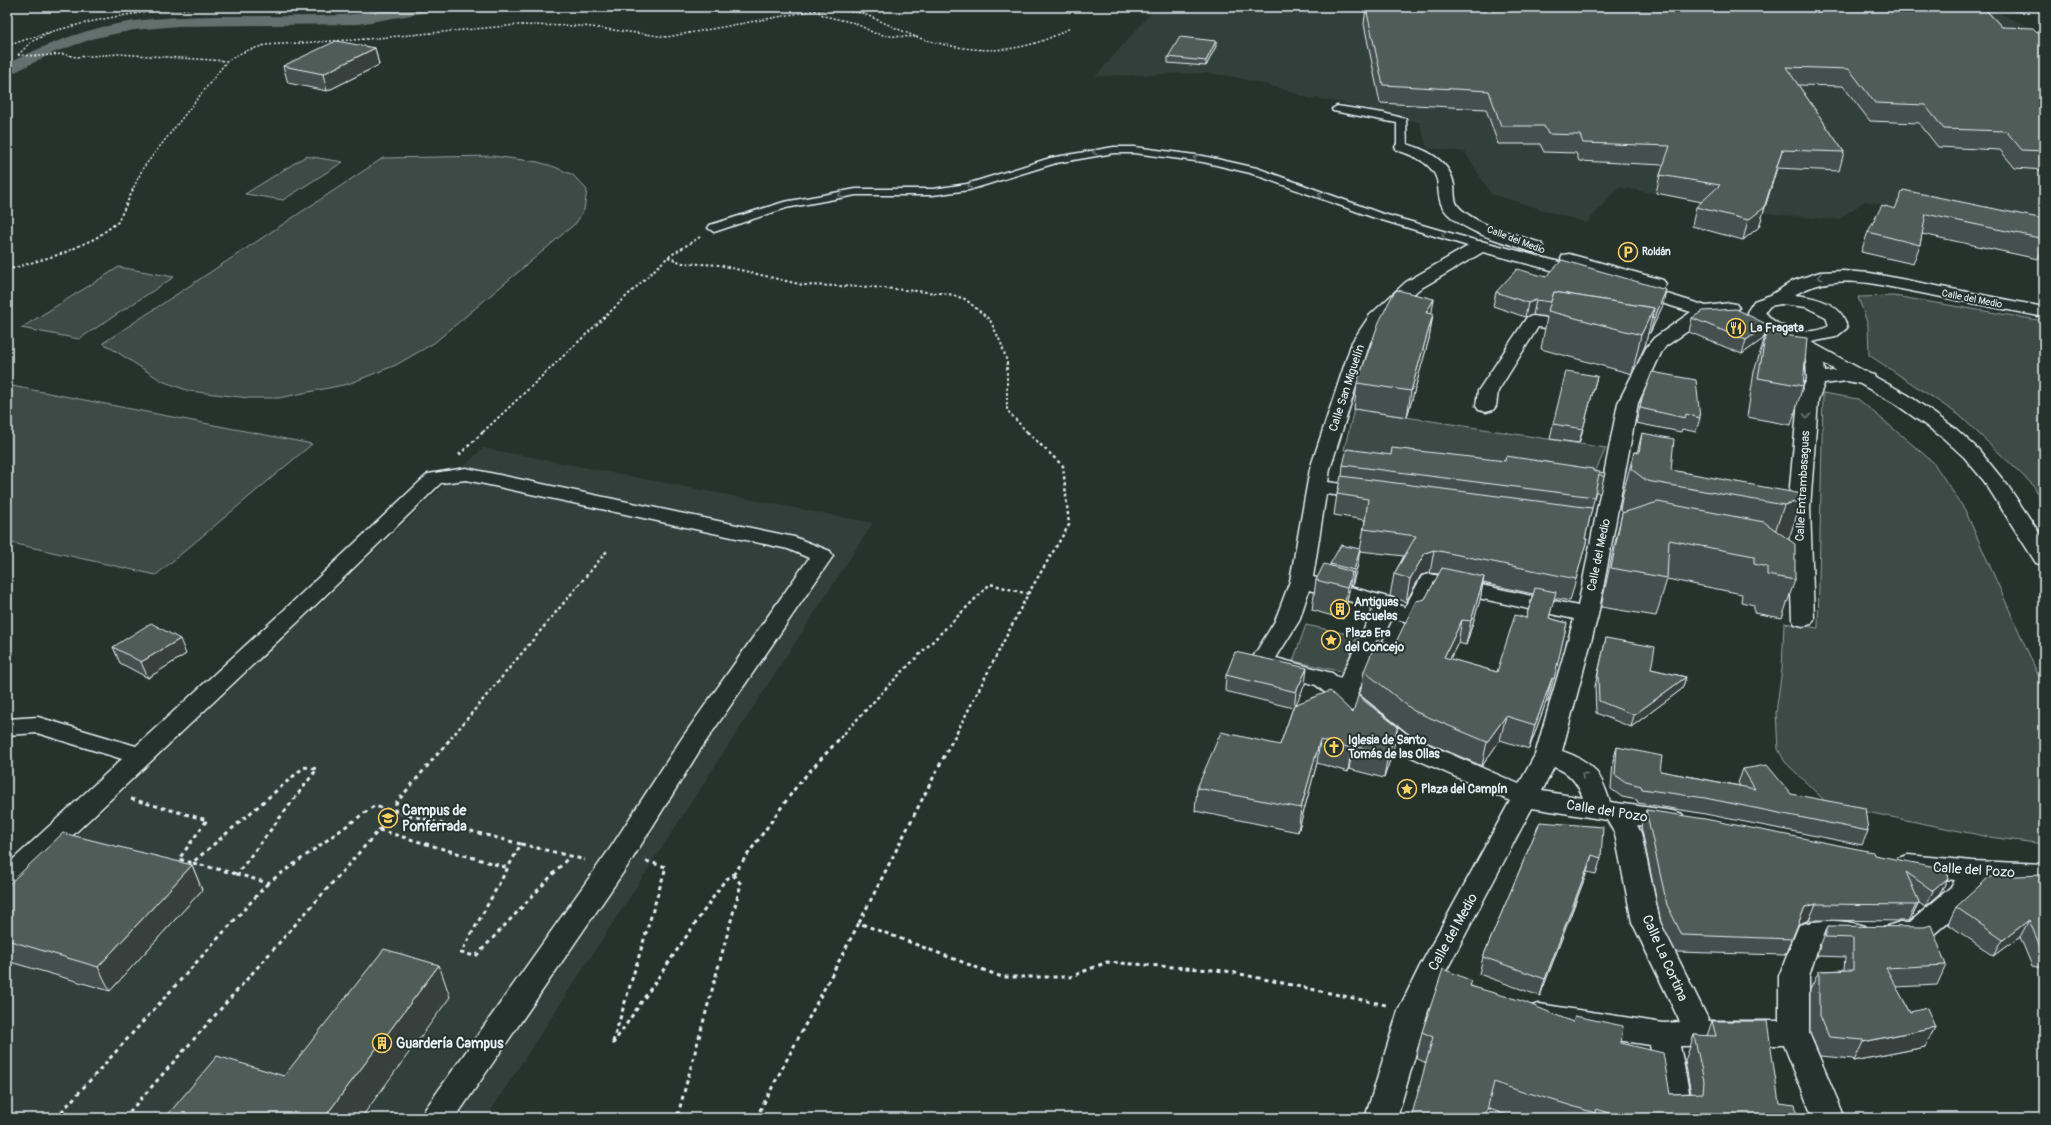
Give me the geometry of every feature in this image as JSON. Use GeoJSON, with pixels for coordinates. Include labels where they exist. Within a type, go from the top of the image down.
{"type":"FeatureCollection","features":[{"type":"Feature","properties":{"kind":"street","name":"Calle del Medio"},"geometry":{"type":"LineString","coordinates":[[1402,147],[1414,150],[1437,165],[1444,174],[1448,205],[1458,215],[1471,223],[1553,254],[1646,280],[1730,308],[1756,312],[1760,304],[1776,299],[1789,290],[1824,275],[1845,275],[1870,278],[2044,312]]}},
{"type":"Feature","properties":{"kind":"street"},"geometry":{"type":"LineString","coordinates":[[1481,246],[1605,280],[1705,311],[1730,308]]}},
{"type":"Feature","properties":{"kind":"street","name":"Calle San Miguelín"},"geometry":{"type":"LineString","coordinates":[[1301,581],[1320,468],[1337,421],[1361,342],[1376,319],[1412,286],[1481,246]]}},
{"type":"Feature","properties":{"kind":"street","name":"Calle del Medio"},"geometry":{"type":"LineString","coordinates":[[1830,312],[1830,298],[1833,289],[1844,284],[1860,282],[1900,285]]}},
{"type":"Feature","properties":{"kind":"street"},"geometry":{"type":"LineString","coordinates":[[1772,327],[1786,333],[1807,336],[1831,333],[1838,328],[1839,322],[1830,312],[1810,303],[1796,300],[1776,299]]}},
{"type":"Feature","properties":{"kind":"street","name":"Calle del Medio"},"geometry":{"type":"LineString","coordinates":[[1381,1118],[1414,1011],[1430,974],[1548,755],[1587,616],[1606,524],[1628,403],[1652,352],[1652,341],[1705,311]]}},
{"type":"Feature","properties":{"kind":"street"},"geometry":{"type":"LineString","coordinates":[[1756,312],[1763,322],[1807,349],[1851,367],[1914,406],[1971,454],[2018,516],[2044,558]]}},
{"type":"Feature","properties":{"kind":"street"},"geometry":{"type":"LineString","coordinates":[[1486,406],[1488,390],[1533,321],[1590,330]]}},
{"type":"Feature","properties":{"kind":"street"},"geometry":{"type":"LineString","coordinates":[[1831,333],[1851,367]]}},
{"type":"Feature","properties":{"kind":"street","name":"Calle Entrambasaguas"},"geometry":{"type":"LineString","coordinates":[[1803,619],[1799,508],[1808,400],[1816,379],[1815,359],[1807,349]]}},
{"type":"Feature","properties":{"kind":"street"},"geometry":{"type":"LineString","coordinates":[[1816,379],[1847,375],[1851,367]]}},
{"type":"Feature","properties":{"kind":"street"},"geometry":{"type":"LineString","coordinates":[[1816,379],[1824,370],[1851,367]]}},
{"type":"Feature","properties":{"kind":"street"},"geometry":{"type":"LineString","coordinates":[[7,881],[291,616],[435,478],[466,474],[794,544],[822,556],[691,744],[621,854],[438,1118]]}},
{"type":"Feature","properties":{"kind":"street"},"geometry":{"type":"LineString","coordinates":[[1316,487],[1385,495]]}},
{"type":"Feature","properties":{"kind":"street"},"geometry":{"type":"LineString","coordinates":[[1746,551],[1800,561]]}},
{"type":"Feature","properties":{"kind":"street"},"geometry":{"type":"LineString","coordinates":[[1344,696],[1387,604],[1301,581],[1287,621],[1262,662],[1324,679],[1344,696],[1400,742],[1526,798]]}},
{"type":"Feature","properties":{"kind":"street"},"geometry":{"type":"LineString","coordinates":[[1385,609],[1412,616],[1430,581],[1587,616]]}},
{"type":"Feature","properties":{"kind":"street"},"geometry":{"type":"LineString","coordinates":[[7,727],[38,725],[140,756]]}},
{"type":"Feature","properties":{"kind":"street"},"geometry":{"type":"LineString","coordinates":[[1548,755],[1573,764],[1591,782],[1608,811]]}},
{"type":"Feature","properties":{"kind":"street","name":"Calle del Pozo"},"geometry":{"type":"LineString","coordinates":[[1526,798],[1700,824]]}},
{"type":"Feature","properties":{"kind":"street","name":"Calle La Cortina"},"geometry":{"type":"LineString","coordinates":[[1608,811],[1628,833],[1646,922],[1700,1033]]}},
{"type":"Feature","properties":{"kind":"street","name":"Calle del Pozo"},"geometry":{"type":"LineString","coordinates":[[1883,861],[1973,871],[2044,874]]}},
{"type":"Feature","properties":{"kind":"street"},"geometry":{"type":"LineString","coordinates":[[1829,1118],[1794,1033],[1794,976],[1809,933],[1915,934],[1963,893],[1973,871]]}},
{"type":"Feature","properties":{"kind":"street"},"geometry":{"type":"LineString","coordinates":[[1430,974],[1458,985]]}},
{"type":"Feature","properties":{"kind":"street"},"geometry":{"type":"LineString","coordinates":[[1514,1007],[1535,1016],[1664,1036],[1700,1033],[1794,1033]]}},
{"type":"Feature","properties":{"kind":"street"},"geometry":{"type":"LineString","coordinates":[[1664,1036],[1676,1107],[1676,1118]]}},
{"type":"Feature","properties":{"kind":"lane","name":"Calle del Medio"},"geometry":{"type":"LineString","coordinates":[[1337,109],[1383,116],[1402,121],[1402,147]]}},
{"type":"Feature","properties":{"kind":"lane"},"geometry":{"type":"LineString","coordinates":[[714,228],[784,205],[856,192],[933,192],[969,187],[1054,160],[1114,150],[1134,150],[1203,159],[1253,170],[1376,216],[1481,246]]}},
{"type":"Feature","properties":{"kind":"path"},"geometry":{"type":"LineString","coordinates":[[7,46],[35,35],[94,20],[160,11],[203,8],[274,7]]}},
{"type":"Feature","properties":{"kind":"path"},"geometry":{"type":"LineString","coordinates":[[823,7],[819,12],[824,16],[855,23],[874,33],[888,36],[916,37]]}},
{"type":"Feature","properties":{"kind":"path"},"geometry":{"type":"LineString","coordinates":[[2003,7],[2030,15]]}},
{"type":"Feature","properties":{"kind":"path"},"geometry":{"type":"LineString","coordinates":[[7,270],[64,253],[96,238],[118,222],[143,168],[176,124],[227,61],[242,52],[265,45],[412,35],[517,25],[583,26],[667,37],[822,10],[846,10],[866,15],[916,37],[967,50],[993,51],[1042,42],[1070,28]]}},
{"type":"Feature","properties":{"kind":"path"},"geometry":{"type":"LineString","coordinates":[[56,30],[32,42],[18,55],[39,56],[63,54],[76,57],[119,54],[227,61]]}},
{"type":"Feature","properties":{"kind":"path"},"geometry":{"type":"LineString","coordinates":[[435,478],[668,257],[714,228]]}},
{"type":"Feature","properties":{"kind":"path"},"geometry":{"type":"LineString","coordinates":[[668,257],[682,263],[719,265],[803,285],[872,287],[949,294],[965,299],[990,320],[1007,362],[1007,410],[1030,436],[1063,466],[1065,499],[1069,525],[1028,594],[859,923],[756,1118]]}},
{"type":"Feature","properties":{"kind":"path"},"geometry":{"type":"LineString","coordinates":[[124,1118],[395,812],[396,804],[513,666],[607,550]]}},
{"type":"Feature","properties":{"kind":"path"},"geometry":{"type":"LineString","coordinates":[[56,1118],[268,883],[374,806],[592,862],[621,854],[666,867],[612,1044],[725,880],[733,875],[754,842],[799,783],[888,686],[990,584],[1028,594]]}},
{"type":"Feature","properties":{"kind":"path"},"geometry":{"type":"LineString","coordinates":[[192,863],[304,767],[317,769],[237,874]]}},
{"type":"Feature","properties":{"kind":"path"},"geometry":{"type":"LineString","coordinates":[[103,791],[207,820],[179,859],[268,883]]}},
{"type":"Feature","properties":{"kind":"path"},"geometry":{"type":"LineString","coordinates":[[379,830],[508,868]]}},
{"type":"Feature","properties":{"kind":"path"},"geometry":{"type":"LineString","coordinates":[[521,844],[461,953],[476,956],[570,856]]}},
{"type":"Feature","properties":{"kind":"path"},"geometry":{"type":"LineString","coordinates":[[677,1118],[741,884],[733,875]]}},
{"type":"Feature","properties":{"kind":"path"},"geometry":{"type":"LineString","coordinates":[[859,923],[1002,977],[1070,977],[1107,962],[1226,971],[1414,1011]]}},
{"type":"Feature","properties":{"kind":"shaded area"},"geometry":{"type":"Polygon","coordinates":[[[1156,7],[1984,7],[2044,33],[2044,239],[1865,201],[1839,219],[1824,219],[1766,213],[1618,187],[1587,223],[1491,194],[1465,152],[1427,148],[1420,123],[1384,112],[1316,98],[1314,100],[1280,88],[1230,76],[1206,73],[1096,76],[1156,7]]]}},
{"type":"Feature","properties":{"kind":"shaded area"},"geometry":{"type":"Polygon","coordinates":[[[306,156],[343,162],[283,200],[245,194],[306,156]]]}},
{"type":"Feature","properties":{"kind":"shaded area"},"geometry":{"type":"Polygon","coordinates":[[[493,156],[538,162],[555,167],[573,175],[587,190],[584,210],[576,223],[434,343],[396,365],[348,384],[279,398],[249,398],[189,391],[162,381],[103,343],[383,158],[493,156]]]}},
{"type":"Feature","properties":{"kind":"shaded area"},"geometry":{"type":"Polygon","coordinates":[[[119,267],[174,277],[79,339],[21,328],[119,267]]]}},
{"type":"Feature","properties":{"kind":"shaded area"},"geometry":{"type":"Polygon","coordinates":[[[1894,296],[2044,321],[2044,506],[2034,486],[1959,415],[1869,355],[1868,325],[1858,297],[1894,296]]]}},
{"type":"Feature","properties":{"kind":"shaded area"},"geometry":{"type":"Polygon","coordinates":[[[7,385],[312,444],[156,575],[7,542],[7,385]]]}},
{"type":"Feature","properties":{"kind":"shaded area"},"geometry":{"type":"Polygon","coordinates":[[[1823,393],[1858,399],[1933,462],[1965,510],[2044,688],[2044,844],[1989,837],[1828,804],[1785,762],[1778,749],[1776,713],[1782,669],[1784,623],[1818,628],[1823,393]]]}},
{"type":"Feature","properties":{"kind":"shaded area"},"geometry":{"type":"Polygon","coordinates":[[[1354,409],[1606,448],[1589,486],[1344,450],[1354,409]]]}},
{"type":"Feature","properties":{"kind":"shaded area","name":"Campus de Ponferrada"},"geometry":{"type":"Polygon","coordinates":[[[483,448],[873,523],[486,1118],[7,1118],[7,902],[483,448]]]}},
{"type":"Feature","properties":{"kind":"shaded area"},"geometry":{"type":"Polygon","coordinates":[[[1306,625],[1357,636],[1344,672],[1293,661],[1306,625]]]}},
{"type":"Feature","properties":{"kind":"building"},"geometry":{"type":"Polygon","coordinates":[[[1396,7],[1983,7],[2002,27],[2033,28],[2044,39],[2044,151],[2022,150],[2006,131],[1944,129],[1925,105],[1875,103],[1849,69],[1786,67],[1844,152],[1782,150],[1764,208],[1748,220],[1696,207],[1720,185],[1660,175],[1670,146],[1583,143],[1580,135],[1548,134],[1544,126],[1501,126],[1489,91],[1383,85],[1366,8],[1397,10],[1396,7]]]}},
{"type":"Feature","properties":{"kind":"building"},"geometry":{"type":"Polygon","coordinates":[[[1180,37],[1216,41],[1206,61],[1168,57],[1180,37]]]}},
{"type":"Feature","properties":{"kind":"building"},"geometry":{"type":"Polygon","coordinates":[[[336,41],[375,48],[323,74],[283,66],[336,41]]]}},
{"type":"Feature","properties":{"kind":"building"},"geometry":{"type":"Polygon","coordinates":[[[1903,190],[2044,219],[2044,239],[1926,214],[1920,245],[1868,232],[1882,205],[1895,209],[1903,190]]]}},
{"type":"Feature","properties":{"kind":"building"},"geometry":{"type":"Polygon","coordinates":[[[1562,260],[1666,290],[1654,319],[1652,318],[1654,308],[1554,292],[1551,302],[1536,300],[1528,303],[1496,292],[1517,269],[1546,277],[1562,260]]]}},
{"type":"Feature","properties":{"kind":"building"},"geometry":{"type":"Polygon","coordinates":[[[1397,290],[1434,299],[1426,313],[1433,314],[1411,391],[1357,383],[1379,322],[1393,294],[1397,290]]]}},
{"type":"Feature","properties":{"kind":"building"},"geometry":{"type":"Polygon","coordinates":[[[1554,292],[1654,308],[1641,335],[1548,311],[1554,292]]]}},
{"type":"Feature","properties":{"kind":"building"},"geometry":{"type":"Polygon","coordinates":[[[1736,309],[1768,325],[1746,340],[1692,318],[1703,311],[1736,309]]]}},
{"type":"Feature","properties":{"kind":"building"},"geometry":{"type":"Polygon","coordinates":[[[1766,333],[1807,338],[1803,386],[1758,378],[1766,333]]]}},
{"type":"Feature","properties":{"kind":"building"},"geometry":{"type":"Polygon","coordinates":[[[1566,371],[1597,376],[1583,429],[1553,424],[1566,371]]]}},
{"type":"Feature","properties":{"kind":"building"},"geometry":{"type":"Polygon","coordinates":[[[1652,372],[1696,380],[1700,418],[1686,414],[1685,418],[1640,408],[1642,398],[1652,372]]]}},
{"type":"Feature","properties":{"kind":"building"},"geometry":{"type":"Polygon","coordinates":[[[1642,433],[1674,439],[1671,470],[1802,494],[1802,500],[1784,505],[1647,481],[1631,469],[1634,452],[1639,453],[1642,433]]]}},
{"type":"Feature","properties":{"kind":"building"},"geometry":{"type":"Polygon","coordinates":[[[1392,448],[1505,461],[1506,456],[1593,469],[1593,471],[1605,473],[1604,477],[1599,474],[1594,497],[1343,465],[1347,449],[1391,455],[1392,448]]]}},
{"type":"Feature","properties":{"kind":"building"},"geometry":{"type":"Polygon","coordinates":[[[1341,476],[1592,508],[1585,539],[1587,539],[1576,579],[1434,550],[1425,553],[1410,579],[1394,574],[1416,536],[1364,529],[1368,499],[1337,494],[1341,476]]]}},
{"type":"Feature","properties":{"kind":"building"},"geometry":{"type":"Polygon","coordinates":[[[1658,502],[1764,522],[1795,544],[1795,580],[1767,575],[1767,567],[1754,564],[1754,556],[1669,540],[1667,578],[1611,568],[1622,513],[1658,502]]]}},
{"type":"Feature","properties":{"kind":"building"},"geometry":{"type":"Polygon","coordinates":[[[1341,545],[1360,549],[1354,570],[1330,564],[1341,545]]]}},
{"type":"Feature","properties":{"kind":"building"},"geometry":{"type":"Polygon","coordinates":[[[1324,564],[1352,572],[1347,588],[1316,580],[1324,564]]]}},
{"type":"Feature","properties":{"kind":"building"},"geometry":{"type":"Polygon","coordinates":[[[1442,568],[1484,577],[1471,621],[1462,620],[1444,657],[1497,672],[1515,615],[1526,618],[1535,588],[1556,592],[1549,618],[1567,623],[1554,679],[1552,678],[1535,725],[1506,716],[1487,742],[1414,711],[1364,671],[1377,640],[1395,644],[1416,601],[1425,599],[1442,568]]]}},
{"type":"Feature","properties":{"kind":"building"},"geometry":{"type":"Polygon","coordinates":[[[151,623],[180,639],[141,662],[113,647],[151,623]]]}},
{"type":"Feature","properties":{"kind":"building"},"geometry":{"type":"Polygon","coordinates":[[[1606,638],[1655,647],[1651,669],[1686,677],[1634,715],[1599,701],[1598,674],[1606,638]]]}},
{"type":"Feature","properties":{"kind":"building"},"geometry":{"type":"Polygon","coordinates":[[[1235,652],[1307,668],[1296,692],[1226,675],[1235,652]]]}},
{"type":"Feature","properties":{"kind":"building"},"geometry":{"type":"Polygon","coordinates":[[[1330,691],[1353,713],[1358,696],[1398,727],[1388,754],[1353,746],[1351,748],[1320,740],[1301,808],[1197,788],[1221,732],[1280,745],[1294,705],[1330,691]]]}},
{"type":"Feature","properties":{"kind":"building"},"geometry":{"type":"Polygon","coordinates":[[[1617,747],[1662,756],[1660,771],[1755,789],[1743,769],[1767,765],[1791,794],[1865,808],[1868,831],[1705,798],[1642,789],[1641,786],[1626,782],[1615,775],[1617,747]]]}},
{"type":"Feature","properties":{"kind":"building"},"geometry":{"type":"Polygon","coordinates":[[[1646,810],[1705,819],[1873,852],[1874,855],[1946,869],[1948,878],[1933,891],[1906,872],[1919,902],[1916,905],[1816,904],[1805,907],[1792,939],[1682,935],[1667,905],[1646,810]]]}},
{"type":"Feature","properties":{"kind":"building"},"geometry":{"type":"Polygon","coordinates":[[[1540,822],[1603,827],[1601,858],[1592,855],[1545,979],[1483,957],[1540,822]]]}},
{"type":"Feature","properties":{"kind":"building"},"geometry":{"type":"Polygon","coordinates":[[[63,833],[192,865],[98,967],[7,940],[7,886],[63,833]]]}},
{"type":"Feature","properties":{"kind":"building"},"geometry":{"type":"Polygon","coordinates":[[[2044,875],[2044,949],[2041,949],[2029,920],[2003,940],[1956,907],[1989,877],[2044,875]]]}},
{"type":"Feature","properties":{"kind":"building"},"geometry":{"type":"Polygon","coordinates":[[[1931,925],[1946,965],[1886,968],[1910,1012],[1927,1008],[1935,1027],[1863,1042],[1863,1040],[1829,1037],[1819,1013],[1819,971],[1853,970],[1853,938],[1825,937],[1828,926],[1924,927],[1931,925]]]}},
{"type":"Feature","properties":{"kind":"building"},"geometry":{"type":"Polygon","coordinates":[[[384,949],[439,965],[324,1118],[165,1118],[217,1056],[284,1076],[384,949]]]}},
{"type":"Feature","properties":{"kind":"building"},"geometry":{"type":"Polygon","coordinates":[[[1443,969],[1472,981],[1470,986],[1522,1001],[1573,1022],[1575,1016],[1623,1026],[1621,1043],[1663,1053],[1670,1094],[1703,1093],[1704,1081],[1694,1035],[1716,1036],[1712,1021],[1767,1021],[1779,1103],[1795,1105],[1799,1118],[1627,1118],[1596,1109],[1595,1113],[1529,1093],[1528,1094],[1494,1082],[1485,1118],[1411,1118],[1433,1037],[1422,1032],[1443,969]]]}},
{"type":"Feature","properties":{"kind":"waterway"},"geometry":{"type":"LineString","coordinates":[[7,71],[49,49],[91,34],[134,25],[178,21],[313,21],[359,19],[428,7]]}},
{"type":"Feature","properties":{"kind":"place","name":"Roldán"},"geometry":{"type":"Point","coordinates":[1628,252]}},
{"type":"Feature","properties":{"kind":"place","name":"La Fragata"},"geometry":{"type":"Point","coordinates":[1736,328]}},
{"type":"Feature","properties":{"kind":"place","name":"Antiguas Escuelas"},"geometry":{"type":"Point","coordinates":[1340,609]}},
{"type":"Feature","properties":{"kind":"place","name":"Plaza Era del Concejo"},"geometry":{"type":"Point","coordinates":[1331,640]}},
{"type":"Feature","properties":{"kind":"place","name":"Iglesia de Santo Tomás de las Ollas"},"geometry":{"type":"Point","coordinates":[1334,747]}},
{"type":"Feature","properties":{"kind":"place","name":"Plaza del Campín"},"geometry":{"type":"Point","coordinates":[1407,789]}},
{"type":"Feature","properties":{"kind":"place","name":"Campus de Ponferrada"},"geometry":{"type":"Point","coordinates":[388,818]}},
{"type":"Feature","properties":{"kind":"place","name":"Guardería Campus"},"geometry":{"type":"Point","coordinates":[382,1043]}}]}
